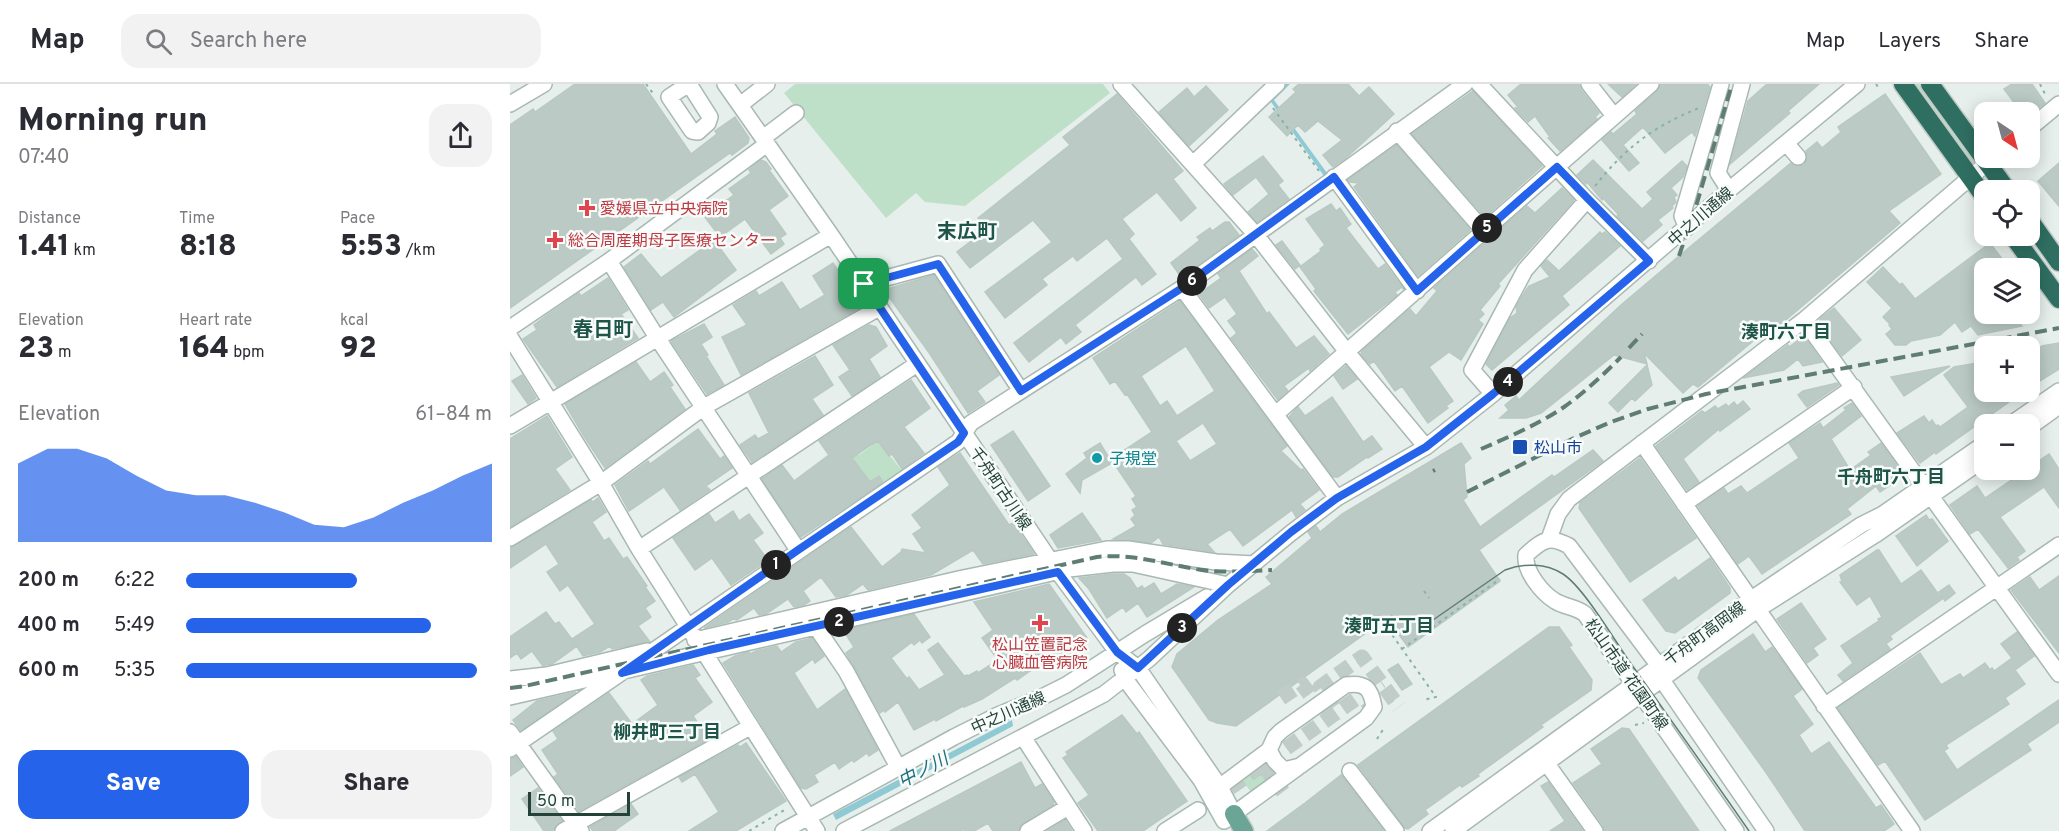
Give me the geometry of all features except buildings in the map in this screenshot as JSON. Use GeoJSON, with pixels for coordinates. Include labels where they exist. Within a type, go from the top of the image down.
{"type":"FeatureCollection","features":[{"type":"Feature","properties":{"kind":"highway"},"geometry":{"type":"LineString","coordinates":[[1903,84],[1974,182]]}},
{"type":"Feature","properties":{"kind":"highway"},"geometry":{"type":"LineString","coordinates":[[1930,84],[1974,140]]}},
{"type":"Feature","properties":{"kind":"highway"},"geometry":{"type":"LineString","coordinates":[[2040,225],[2059,262]]}},
{"type":"Feature","properties":{"kind":"highway"},"geometry":{"type":"LineString","coordinates":[[2020,246],[2059,299]]}},
{"type":"Feature","properties":{"kind":"main road"},"geometry":{"type":"LineString","coordinates":[[1229,822],[1244,831]]}},
{"type":"Feature","properties":{"kind":"street"},"geometry":{"type":"LineString","coordinates":[[510,104],[544,84]]}},
{"type":"Feature","properties":{"kind":"street","name":"千舟町古川線"},"geometry":{"type":"LineString","coordinates":[[725,84],[831,235],[1054,566],[1117,652],[1138,668],[1215,791]]}},
{"type":"Feature","properties":{"kind":"street"},"geometry":{"type":"LineString","coordinates":[[740,105],[767,84]]}},
{"type":"Feature","properties":{"kind":"street"},"geometry":{"type":"LineString","coordinates":[[1121,84],[1256,235],[1347,352],[1426,447]]}},
{"type":"Feature","properties":{"kind":"street"},"geometry":{"type":"LineString","coordinates":[[1193,164],[1277,84]]}},
{"type":"Feature","properties":{"kind":"street"},"geometry":{"type":"LineString","coordinates":[[510,697],[622,673],[695,639],[798,550],[958,442],[970,423],[1182,288],[1465,84]]}},
{"type":"Feature","properties":{"kind":"street"},"geometry":{"type":"LineString","coordinates":[[1479,84],[1587,200],[1649,261]]}},
{"type":"Feature","properties":{"kind":"street"},"geometry":{"type":"LineString","coordinates":[[1589,84],[1614,116]]}},
{"type":"Feature","properties":{"kind":"street"},"geometry":{"type":"LineString","coordinates":[[1276,414],[1651,84]]}},
{"type":"Feature","properties":{"kind":"street"},"geometry":{"type":"LineString","coordinates":[[1686,228],[1682,216],[1721,84]]}},
{"type":"Feature","properties":{"kind":"street"},"geometry":{"type":"LineString","coordinates":[[1730,190],[1718,173],[1742,84]]}},
{"type":"Feature","properties":{"kind":"street","name":"中之川通線"},"geometry":{"type":"LineString","coordinates":[[844,831],[1081,708],[1125,679],[1228,585],[1337,498],[1426,447],[1493,394],[1857,84]]}},
{"type":"Feature","properties":{"kind":"street"},"geometry":{"type":"LineString","coordinates":[[2040,120],[2059,104]]}},
{"type":"Feature","properties":{"kind":"street"},"geometry":{"type":"LineString","coordinates":[[510,328],[609,261],[765,141],[796,113]]}},
{"type":"Feature","properties":{"kind":"street"},"geometry":{"type":"LineString","coordinates":[[1397,131],[1484,231]]}},
{"type":"Feature","properties":{"kind":"street"},"geometry":{"type":"LineString","coordinates":[[1786,143],[1798,157]]}},
{"type":"Feature","properties":{"kind":"street"},"geometry":{"type":"LineString","coordinates":[[1549,539],[1558,514],[1569,499],[1804,320],[1980,168]]}},
{"type":"Feature","properties":{"kind":"street"},"geometry":{"type":"LineString","coordinates":[[1330,180],[1417,291]]}},
{"type":"Feature","properties":{"kind":"street"},"geometry":{"type":"LineString","coordinates":[[1493,394],[1472,370],[1525,270],[1587,200]]}},
{"type":"Feature","properties":{"kind":"street"},"geometry":{"type":"LineString","coordinates":[[510,426],[831,235]]}},
{"type":"Feature","properties":{"kind":"street"},"geometry":{"type":"LineString","coordinates":[[609,261],[798,550]]}},
{"type":"Feature","properties":{"kind":"street"},"geometry":{"type":"LineString","coordinates":[[864,284],[938,264],[1021,391]]}},
{"type":"Feature","properties":{"kind":"street"},"geometry":{"type":"LineString","coordinates":[[1182,288],[1337,498]]}},
{"type":"Feature","properties":{"kind":"street"},"geometry":{"type":"LineString","coordinates":[[510,538],[601,483],[704,407],[879,308]]}},
{"type":"Feature","properties":{"kind":"street"},"geometry":{"type":"LineString","coordinates":[[1804,320],[2059,674]]}},
{"type":"Feature","properties":{"kind":"street"},"geometry":{"type":"LineString","coordinates":[[510,337],[601,483],[639,549],[817,831]]}},
{"type":"Feature","properties":{"kind":"street"},"geometry":{"type":"LineString","coordinates":[[639,549],[917,364]]}},
{"type":"Feature","properties":{"kind":"street"},"geometry":{"type":"LineString","coordinates":[[1684,504],[1854,387]]}},
{"type":"Feature","properties":{"kind":"street"},"geometry":{"type":"LineString","coordinates":[[2026,414],[2059,391]]}},
{"type":"Feature","properties":{"kind":"street"},"geometry":{"type":"LineString","coordinates":[[2040,420],[2059,406]]}},
{"type":"Feature","properties":{"kind":"street"},"geometry":{"type":"LineString","coordinates":[[1642,443],[1912,831]]}},
{"type":"Feature","properties":{"kind":"street","name":"千舟町高岡線"},"geometry":{"type":"LineString","coordinates":[[1928,492],[1974,453]]}},
{"type":"Feature","properties":{"kind":"street","name":"千舟町高岡線"},"geometry":{"type":"LineString","coordinates":[[1430,831],[1542,757],[1754,605],[1928,492],[1974,465]]}},
{"type":"Feature","properties":{"kind":"street","name":"松山市道 花園町線"},"geometry":{"type":"LineString","coordinates":[[1736,831],[1585,614],[1578,609],[1556,602],[1542,589],[1525,562],[1526,555],[1536,546],[1549,539],[1558,540],[1569,546],[1660,673],[1766,831]]}},
{"type":"Feature","properties":{"kind":"street"},"geometry":{"type":"LineString","coordinates":[[1824,706],[2059,545]]}},
{"type":"Feature","properties":{"kind":"street"},"geometry":{"type":"LineString","coordinates":[[695,639],[816,627],[1054,566],[1107,549],[1128,549],[1216,562],[1254,564]]}},
{"type":"Feature","properties":{"kind":"street"},"geometry":{"type":"LineString","coordinates":[[510,679],[547,675],[963,578],[1054,566],[1133,564],[1228,585]]}},
{"type":"Feature","properties":{"kind":"street","name":"中之川通線"},"geometry":{"type":"LineString","coordinates":[[783,831],[807,816],[998,715],[1066,685],[1169,619],[1228,585]]}},
{"type":"Feature","properties":{"kind":"street"},"geometry":{"type":"LineString","coordinates":[[816,627],[856,689],[898,767]]}},
{"type":"Feature","properties":{"kind":"street"},"geometry":{"type":"LineString","coordinates":[[656,649],[513,742],[573,828],[750,727]]}},
{"type":"Feature","properties":{"kind":"street","name":"千舟町古川線"},"geometry":{"type":"LineString","coordinates":[[1117,652],[1125,679],[1215,791]]}},
{"type":"Feature","properties":{"kind":"street"},"geometry":{"type":"LineString","coordinates":[[1355,683],[1372,693],[1374,707],[1366,718],[1229,822],[1215,791],[1269,750],[1275,737],[1281,731],[1346,685],[1355,683]]}},
{"type":"Feature","properties":{"kind":"street"},"geometry":{"type":"LineString","coordinates":[[1023,737],[1084,831]]}},
{"type":"Feature","properties":{"kind":"street"},"geometry":{"type":"LineString","coordinates":[[1269,750],[1275,762],[1284,770],[1300,766]]}},
{"type":"Feature","properties":{"kind":"street"},"geometry":{"type":"LineString","coordinates":[[1542,757],[1595,831]]}},
{"type":"Feature","properties":{"kind":"street","name":"千舟町高岡線"},"geometry":{"type":"LineString","coordinates":[[1453,831],[1542,757]]}},
{"type":"Feature","properties":{"kind":"street"},"geometry":{"type":"LineString","coordinates":[[1350,771],[1396,831]]}},
{"type":"Feature","properties":{"kind":"street"},"geometry":{"type":"LineString","coordinates":[[1028,831],[1068,807]]}},
{"type":"Feature","properties":{"kind":"street"},"geometry":{"type":"LineString","coordinates":[[1165,831],[1198,810]]}},
{"type":"Feature","properties":{"kind":"path"},"geometry":{"type":"LineString","coordinates":[[1876,84],[1880,90]]}},
{"type":"Feature","properties":{"kind":"path"},"geometry":{"type":"LineString","coordinates":[[1264,96],[1330,180]]}},
{"type":"Feature","properties":{"kind":"path"},"geometry":{"type":"LineString","coordinates":[[1587,200],[1590,191],[1615,162],[1645,135],[1678,116],[1716,103]]}},
{"type":"Feature","properties":{"kind":"path"},"geometry":{"type":"LineString","coordinates":[[1402,649],[1500,579]]}},
{"type":"Feature","properties":{"kind":"path"},"geometry":{"type":"LineString","coordinates":[[1424,591],[1429,598]]}},
{"type":"Feature","properties":{"kind":"path"},"geometry":{"type":"LineString","coordinates":[[1391,615],[1396,622]]}},
{"type":"Feature","properties":{"kind":"path"},"geometry":{"type":"LineString","coordinates":[[1388,628],[1408,662],[1436,697],[1423,700]]}},
{"type":"Feature","properties":{"kind":"path"},"geometry":{"type":"LineString","coordinates":[[1377,739],[1383,728]]}},
{"type":"Feature","properties":{"kind":"green space"},"geometry":{"type":"Polygon","coordinates":[[[795,84],[1103,84],[1110,93],[965,206],[925,202],[916,193],[886,218],[784,93],[795,84]]]}},
{"type":"Feature","properties":{"kind":"green space"},"geometry":{"type":"Polygon","coordinates":[[[1915,84],[1919,84],[1974,161],[1973,164],[1915,84]]]}},
{"type":"Feature","properties":{"kind":"green space"},"geometry":{"type":"Polygon","coordinates":[[[878,441],[904,473],[887,486],[879,476],[870,482],[852,457],[858,453],[859,455],[878,441]]]}},
{"type":"Feature","properties":{"kind":"green space"},"geometry":{"type":"Polygon","coordinates":[[[1260,765],[1267,766],[1272,776],[1251,792],[1241,779],[1260,765]]]}},
{"type":"Feature","properties":{"kind":"water"},"geometry":{"type":"Polygon","coordinates":[[[1284,84],[1290,84],[1274,100],[1327,173],[1324,176],[1269,99],[1284,84]]]}},
{"type":"Feature","properties":{"kind":"water","name":"中ノ川"},"geometry":{"type":"Polygon","coordinates":[[[1012,720],[1013,726],[836,820],[833,814],[1012,720]]]}},
{"type":"Feature","properties":{"kind":"waterway"},"geometry":{"type":"LineString","coordinates":[[1401,284],[1407,291]]}},
{"type":"Feature","properties":{"kind":"tunnel"},"geometry":{"type":"LineString","coordinates":[[1334,707],[1320,687],[1362,657],[1399,707]]}},
{"type":"Feature","properties":{"kind":"tunnel"},"geometry":{"type":"LineString","coordinates":[[1230,788],[1381,681]]}},
{"type":"Feature","properties":{"kind":"tunnel"},"geometry":{"type":"LineString","coordinates":[[1281,698],[1302,684],[1319,707],[1327,701]]}},
{"type":"Feature","properties":{"kind":"tunnel"},"geometry":{"type":"LineString","coordinates":[[1365,712],[1390,695]]}},
{"type":"Feature","properties":{"kind":"tunnel"},"geometry":{"type":"LineString","coordinates":[[1263,765],[1283,792]]}},
{"type":"Feature","properties":{"kind":"tram line"},"geometry":{"type":"LineString","coordinates":[[1433,620],[1505,570],[1535,565],[1563,574],[1571,580],[1597,613],[1749,831]]}},
{"type":"Feature","properties":{"kind":"railway"},"geometry":{"type":"LineString","coordinates":[[1679,256],[1732,84]]}},
{"type":"Feature","properties":{"kind":"railway"},"geometry":{"type":"LineString","coordinates":[[1467,492],[1574,438],[1648,409],[1706,394],[2059,328]]}},
{"type":"Feature","properties":{"kind":"railway"},"geometry":{"type":"LineString","coordinates":[[1629,348],[1642,334]]}},
{"type":"Feature","properties":{"kind":"railway"},"geometry":{"type":"LineString","coordinates":[[1481,449],[1534,425],[1564,407],[1621,357]]}},
{"type":"Feature","properties":{"kind":"railway"},"geometry":{"type":"LineString","coordinates":[[510,688],[1097,557],[1137,558],[1211,571],[1272,570]]}},
{"type":"Feature","properties":{"kind":"place","name":"愛媛県立中央病院"},"geometry":{"type":"Point","coordinates":[587,208]}},
{"type":"Feature","properties":{"kind":"place","name":"総合周産期母子医療センター"},"geometry":{"type":"Point","coordinates":[555,240]}},
{"type":"Feature","properties":{"kind":"place","name":"松山市"},"geometry":{"type":"Point","coordinates":[1520,447]}},
{"type":"Feature","properties":{"kind":"place","name":"子規堂"},"geometry":{"type":"Point","coordinates":[1097,458]}},
{"type":"Feature","properties":{"kind":"place","name":"松山笠置記念 心臓血管病院"},"geometry":{"type":"Point","coordinates":[1040,623]}},
{"type":"Feature","properties":{"kind":"district","name":"末広町"},"geometry":{"type":"Point","coordinates":[967,231]}},
{"type":"Feature","properties":{"kind":"district","name":"春日町"},"geometry":{"type":"Point","coordinates":[603,329]}},
{"type":"Feature","properties":{"kind":"district","name":"湊町六丁目"},"geometry":{"type":"Point","coordinates":[1786,332]}},
{"type":"Feature","properties":{"kind":"district","name":"千舟町六丁目"},"geometry":{"type":"Point","coordinates":[1891,477]}},
{"type":"Feature","properties":{"kind":"district","name":"湊町五丁目"},"geometry":{"type":"Point","coordinates":[1389,626]}},
{"type":"Feature","properties":{"kind":"district","name":"柳井町三丁目"},"geometry":{"type":"Point","coordinates":[667,732]}},
{"type":"Feature","properties":{"kind":"route"},"geometry":{"type":"LineString","coordinates":[[1557,167],[1649,261],[1493,394],[1426,447],[1337,498],[1291,532],[1228,585],[1138,668],[1117,652],[1058,572],[709,650],[622,673],[958,442],[964,433],[864,284],[938,264],[1021,391],[1182,288],[1334,177],[1417,291],[1557,167]]}}]}
